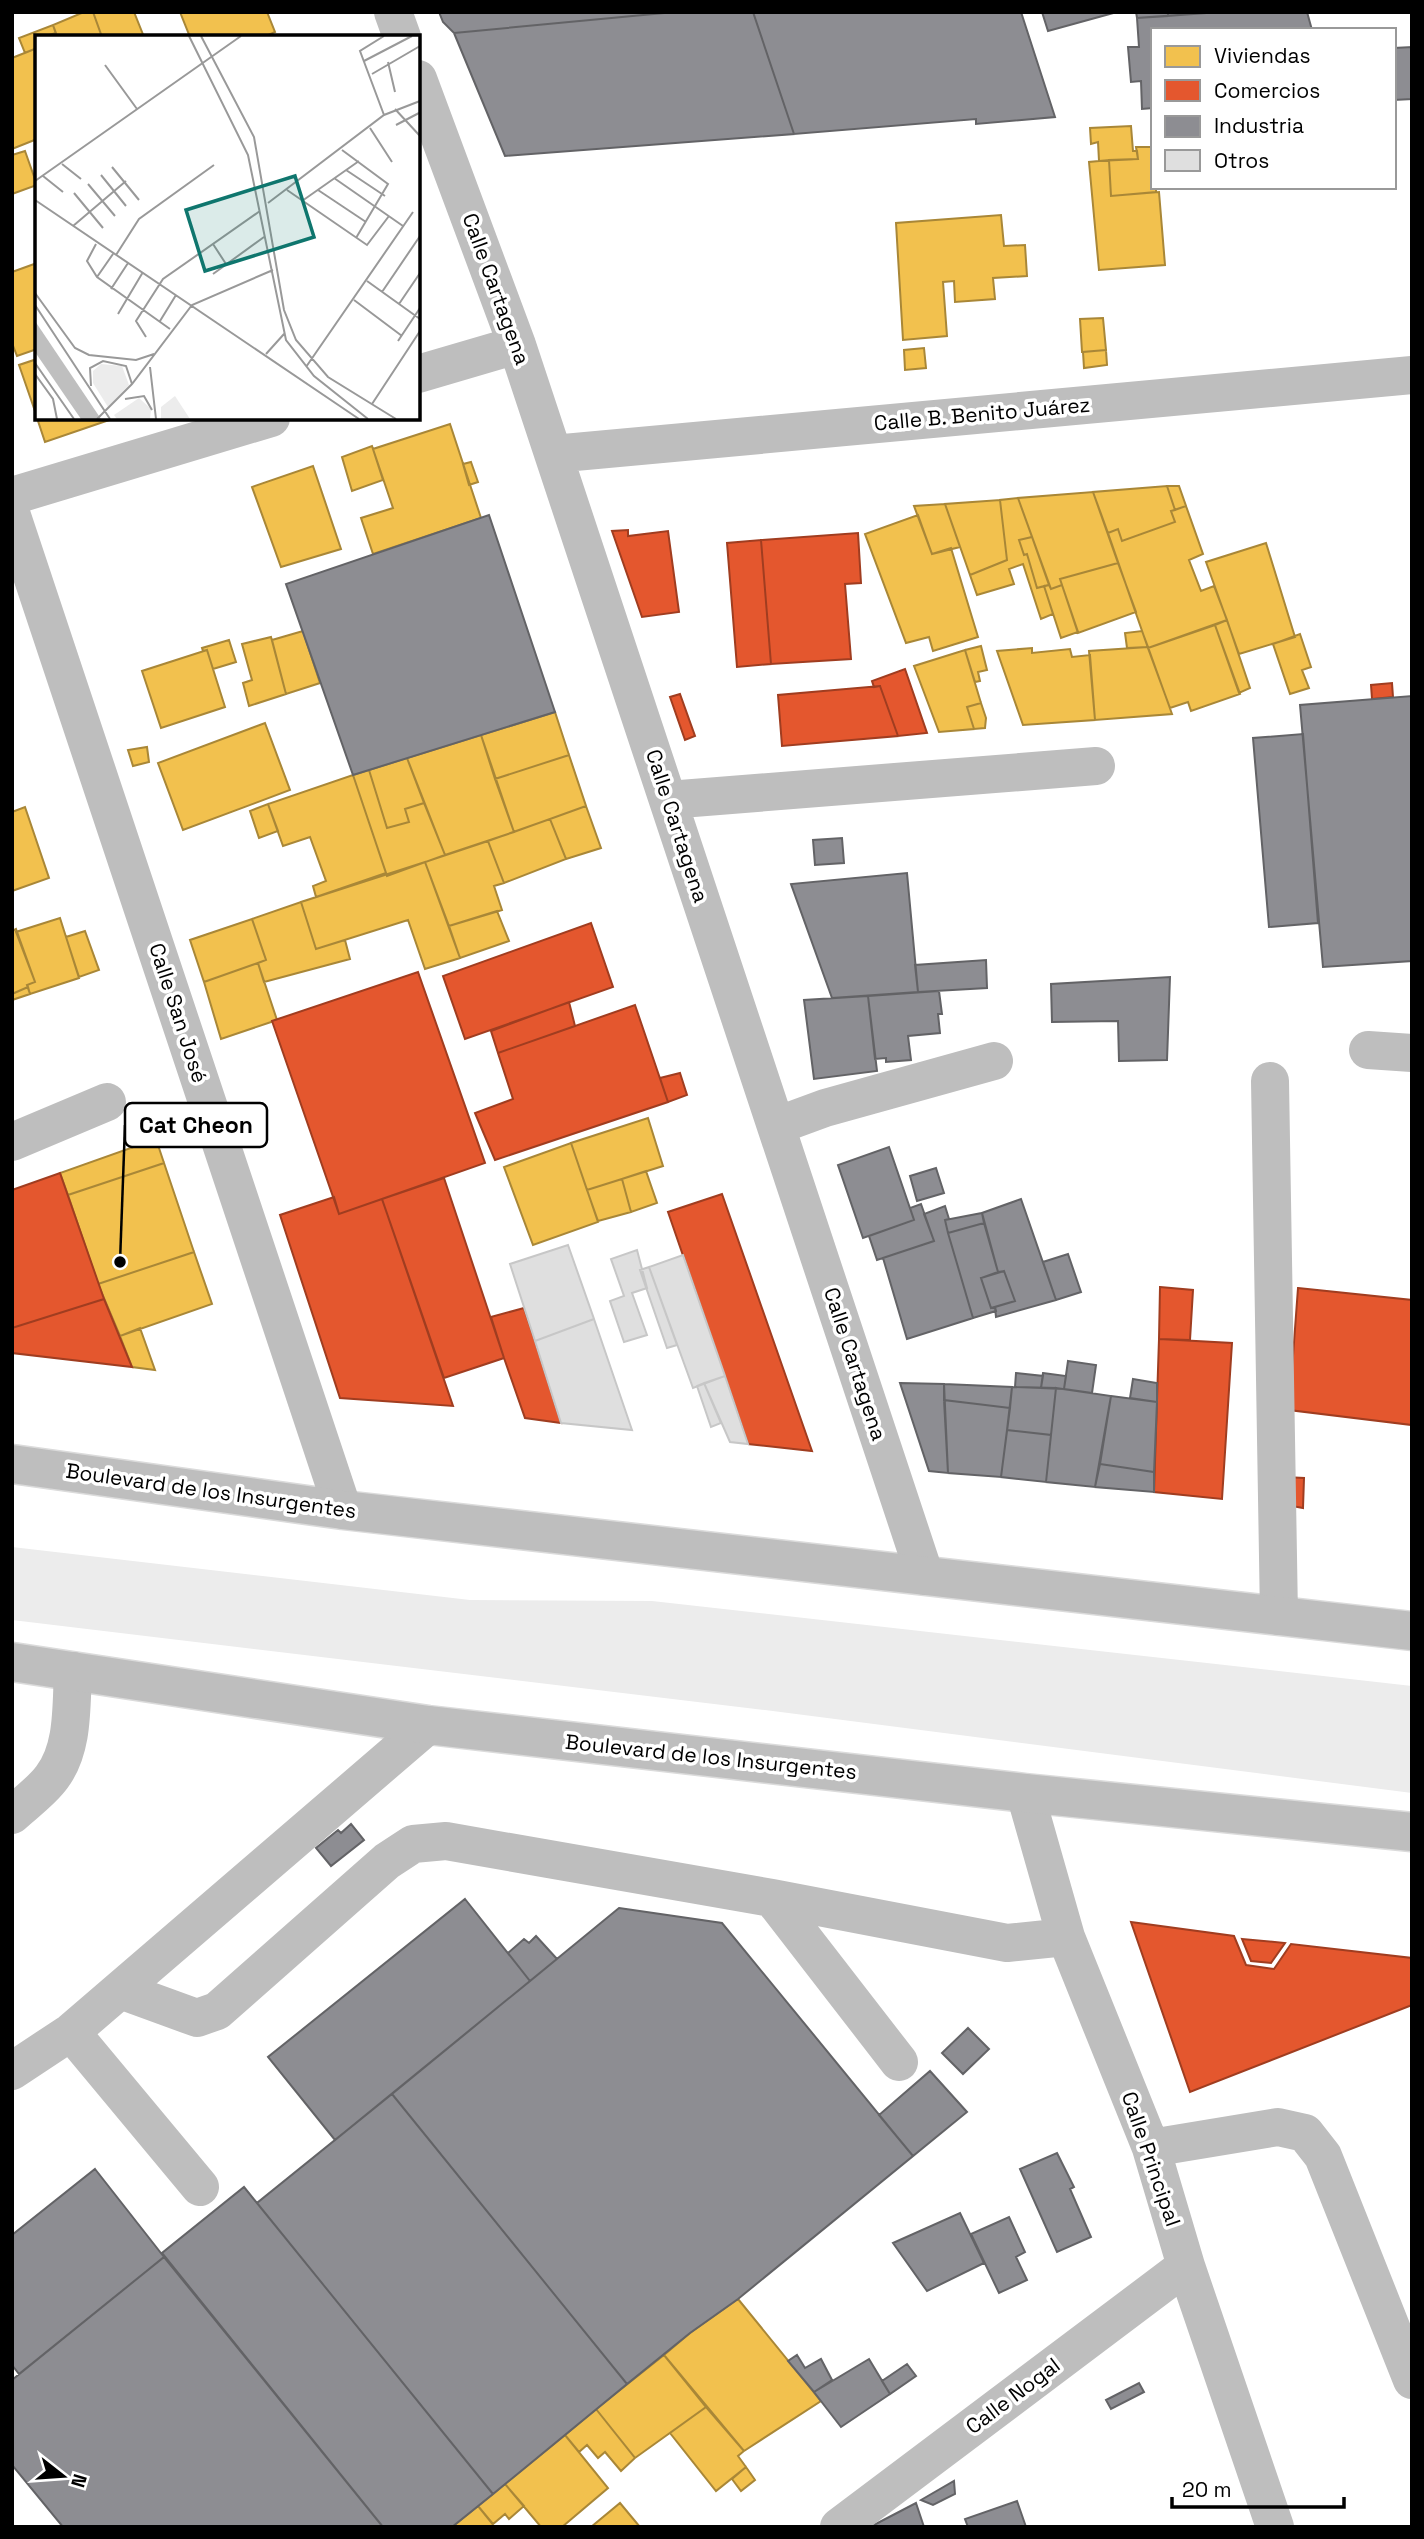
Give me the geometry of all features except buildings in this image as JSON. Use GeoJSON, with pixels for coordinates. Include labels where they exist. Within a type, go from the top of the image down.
{"type":"FeatureCollection","features":[{"type":"Feature","properties":{"kind":"street"},"geometry":{"type":"LineString","coordinates":[[393,12],[401,35]]}},
{"type":"Feature","properties":{"kind":"street","name":"Calle Cartagena"},"geometry":{"type":"LineString","coordinates":[[420,84],[517,345],[925,1576]]}},
{"type":"Feature","properties":{"kind":"street"},"geometry":{"type":"LineString","coordinates":[[420,373],[517,345]]}},
{"type":"Feature","properties":{"kind":"street","name":"Calle B. Benito Juárez"},"geometry":{"type":"LineString","coordinates":[[553,454],[1412,375]]}},
{"type":"Feature","properties":{"kind":"street"},"geometry":{"type":"LineString","coordinates":[[12,496],[264,420]]}},
{"type":"Feature","properties":{"kind":"street","name":"Calle San José"},"geometry":{"type":"LineString","coordinates":[[12,516],[343,1510]]}},
{"type":"Feature","properties":{"kind":"street"},"geometry":{"type":"LineString","coordinates":[[668,800],[1096,766]]}},
{"type":"Feature","properties":{"kind":"street"},"geometry":{"type":"LineString","coordinates":[[1368,1050],[1412,1053]]}},
{"type":"Feature","properties":{"kind":"street"},"geometry":{"type":"LineString","coordinates":[[776,1126],[825,1108],[994,1061]]}},
{"type":"Feature","properties":{"kind":"street"},"geometry":{"type":"LineString","coordinates":[[1270,1081],[1279,1616]]}},
{"type":"Feature","properties":{"kind":"street"},"geometry":{"type":"LineString","coordinates":[[12,1142],[107,1102]]}},
{"type":"Feature","properties":{"kind":"street","name":"Boulevard de los Insurgentes"},"geometry":{"type":"LineString","coordinates":[[12,1464],[343,1510],[1412,1631]]}},
{"type":"Feature","properties":{"kind":"street","name":"Boulevard de los Insurgentes"},"geometry":{"type":"LineString","coordinates":[[12,1662],[428,1725],[1025,1793],[1412,1832]]}},
{"type":"Feature","properties":{"kind":"street"},"geometry":{"type":"LineString","coordinates":[[12,1815],[52,1778],[63,1759],[70,1729],[73,1671]]}},
{"type":"Feature","properties":{"kind":"street"},"geometry":{"type":"LineString","coordinates":[[12,2071],[71,2032],[428,1725]]}},
{"type":"Feature","properties":{"kind":"street","name":"Calle Principal"},"geometry":{"type":"LineString","coordinates":[[1025,1793],[1066,1937],[1151,2148],[1186,2266],[1275,2527]]}},
{"type":"Feature","properties":{"kind":"street"},"geometry":{"type":"LineString","coordinates":[[120,1990],[197,2018],[217,2011],[387,1861],[413,1844],[446,1841],[772,1898],[1007,1943],[1066,1937]]}},
{"type":"Feature","properties":{"kind":"street"},"geometry":{"type":"LineString","coordinates":[[772,1898],[899,2062]]}},
{"type":"Feature","properties":{"kind":"street"},"geometry":{"type":"LineString","coordinates":[[71,2032],[200,2187]]}},
{"type":"Feature","properties":{"kind":"street"},"geometry":{"type":"LineString","coordinates":[[1151,2148],[1278,2127],[1305,2133],[1323,2157],[1412,2379]]}},
{"type":"Feature","properties":{"kind":"street","name":"Calle Nogal"},"geometry":{"type":"LineString","coordinates":[[842,2526],[1186,2266]]}},
{"type":"Feature","properties":{"kind":"shaded area"},"geometry":{"type":"Polygon","coordinates":[[[12,1547],[470,1600],[652,1601],[1412,1686],[1412,1793],[765,1710],[12,1620],[12,1547]]]}},
{"type":"Feature","properties":{"kind":"place","name":"Cat Cheon"},"geometry":{"type":"Point","coordinates":[120,1262]}}]}
